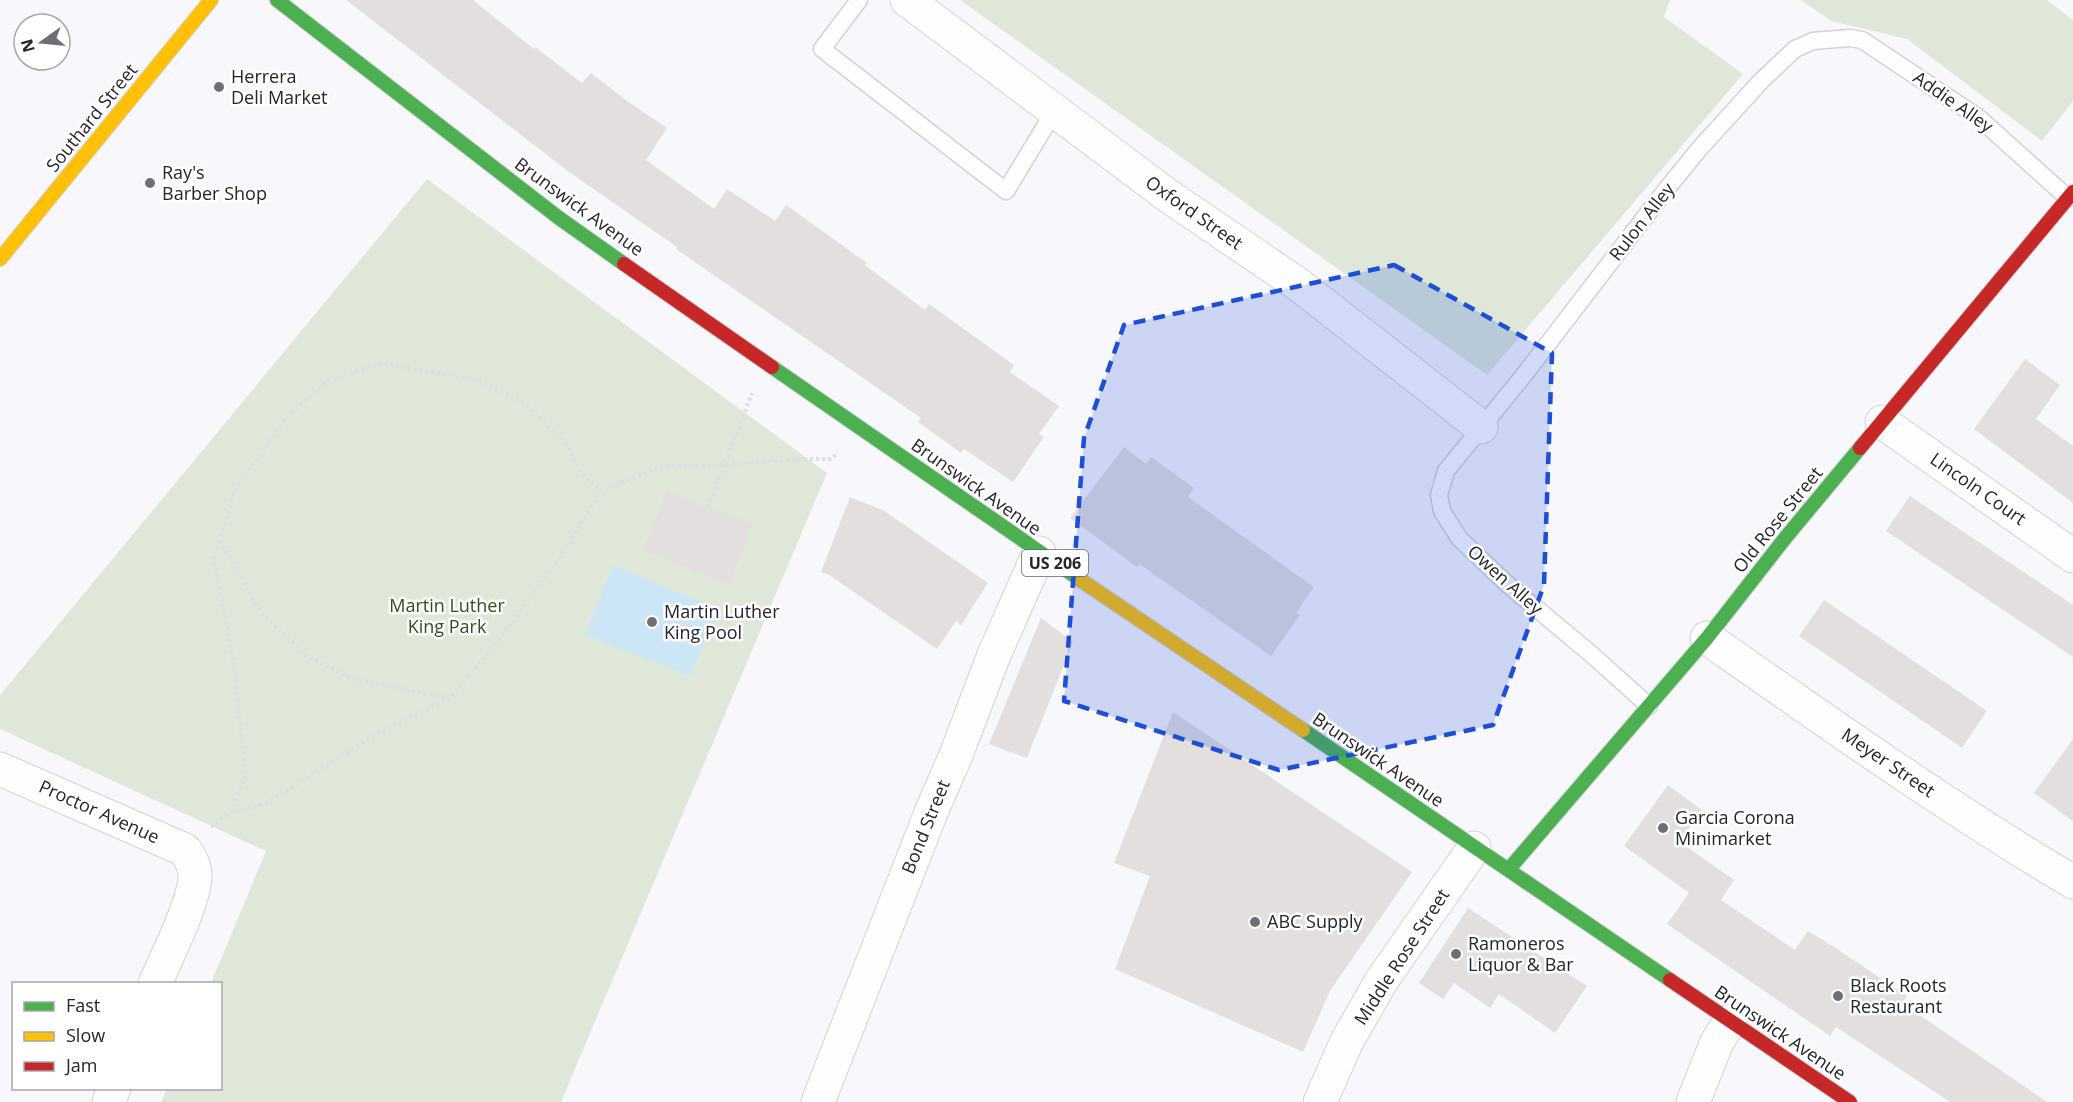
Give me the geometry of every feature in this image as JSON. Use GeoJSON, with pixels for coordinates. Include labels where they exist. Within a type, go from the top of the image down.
{"type":"FeatureCollection","features":[{"type":"Feature","properties":{"kind":"main road","name":"Southard Street"},"geometry":{"type":"LineString","coordinates":[[0,259],[211,0]]}},
{"type":"Feature","properties":{"kind":"main road","name":"Brunswick Avenue"},"geometry":{"type":"LineString","coordinates":[[277,0],[559,218],[1039,553],[1850,1102]]}},
{"type":"Feature","properties":{"kind":"main road","name":"Old Rose Street"},"geometry":{"type":"LineString","coordinates":[[1509,869],[1707,638],[1786,537],[2071,195]]}},
{"type":"Feature","properties":{"kind":"street","name":"Oxford Street"},"geometry":{"type":"LineString","coordinates":[[907,0],[1167,195],[1299,285],[1481,427]]}},
{"type":"Feature","properties":{"kind":"street","name":"Lincoln Court"},"geometry":{"type":"LineString","coordinates":[[1882,422],[2073,556]]}},
{"type":"Feature","properties":{"kind":"street","name":"Bond Street"},"geometry":{"type":"LineString","coordinates":[[818,1102],[994,655],[1039,553]]}},
{"type":"Feature","properties":{"kind":"street","name":"Meyer Street"},"geometry":{"type":"LineString","coordinates":[[1707,638],[1852,740],[2019,850],[2073,882]]}},
{"type":"Feature","properties":{"kind":"street","name":"Proctor Avenue"},"geometry":{"type":"LineString","coordinates":[[0,769],[189,856]]}},
{"type":"Feature","properties":{"kind":"street","name":"Middle Rose Street"},"geometry":{"type":"LineString","coordinates":[[1320,1102],[1347,1041],[1382,980],[1474,848]]}},
{"type":"Feature","properties":{"kind":"street"},"geometry":{"type":"LineString","coordinates":[[156,982],[192,895],[195,877],[189,856]]}},
{"type":"Feature","properties":{"kind":"street"},"geometry":{"type":"LineString","coordinates":[[1693,1102],[1717,1042],[1730,1021]]}},
{"type":"Feature","properties":{"kind":"lane"},"geometry":{"type":"LineString","coordinates":[[859,0],[822,49],[1006,191],[1055,110]]}},
{"type":"Feature","properties":{"kind":"lane","name":"Addie Alley"},"geometry":{"type":"LineString","coordinates":[[1823,38],[1862,40],[1979,118],[2071,195]]}},
{"type":"Feature","properties":{"kind":"lane","name":"Rulon Alley"},"geometry":{"type":"LineString","coordinates":[[1481,427],[1700,148],[1761,81],[1795,50],[1823,38]]}},
{"type":"Feature","properties":{"kind":"lane","name":"Owen Alley"},"geometry":{"type":"LineString","coordinates":[[1481,427],[1446,471],[1440,495],[1442,511],[1459,538],[1506,583],[1591,654],[1648,706]]}},
{"type":"Feature","properties":{"kind":"path"},"geometry":{"type":"LineString","coordinates":[[189,856],[230,813],[246,774],[233,659],[214,559],[235,490],[288,416],[326,382],[380,363],[478,380],[523,402],[564,441],[586,479],[601,491]]}},
{"type":"Feature","properties":{"kind":"path"},"geometry":{"type":"LineString","coordinates":[[708,507],[747,400],[769,364]]}},
{"type":"Feature","properties":{"kind":"path"},"geometry":{"type":"LineString","coordinates":[[230,813],[265,804],[370,738],[450,698],[495,645],[557,562],[601,491],[663,466],[831,459],[863,430]]}},
{"type":"Feature","properties":{"kind":"path"},"geometry":{"type":"LineString","coordinates":[[220,540],[264,616],[307,656],[353,679],[450,698]]}},
{"type":"Feature","properties":{"kind":"highlighted area"},"geometry":{"type":"Polygon","coordinates":[[[1394,265],[1552,353],[1544,585],[1493,725],[1279,770],[1064,701],[1084,438],[1124,325],[1394,265]]]}},
{"type":"Feature","properties":{"kind":"green space"},"geometry":{"type":"Polygon","coordinates":[[[960,0],[1670,0],[1664,17],[1743,74],[1487,375],[960,0]]]}},
{"type":"Feature","properties":{"kind":"green space"},"geometry":{"type":"Polygon","coordinates":[[[1801,0],[2047,0],[2073,20],[2073,101],[2042,141],[1907,39],[1831,21],[1801,0]]]}},
{"type":"Feature","properties":{"kind":"green space","name":"Martin Luther King Park"},"geometry":{"type":"Polygon","coordinates":[[[427,179],[827,473],[561,1102],[161,1102],[167,1090],[222,1090],[222,982],[211,982],[266,851],[0,729],[0,695],[427,179]]]}},
{"type":"Feature","properties":{"kind":"water","name":"Martin Luther King Pool"},"geometry":{"type":"Polygon","coordinates":[[[613,565],[719,610],[690,676],[585,635],[613,565]]]}},
{"type":"Feature","properties":{"kind":"building"},"geometry":{"type":"Polygon","coordinates":[[[346,0],[473,0],[534,49],[535,47],[582,83],[591,73],[667,128],[646,160],[714,209],[727,189],[775,221],[786,205],[867,263],[865,265],[925,310],[929,304],[1014,365],[1010,372],[1059,406],[1039,434],[1044,437],[1013,482],[964,449],[961,453],[918,422],[921,418],[676,249],[677,247],[569,172],[346,0]]]}},
{"type":"Feature","properties":{"kind":"building"},"geometry":{"type":"Polygon","coordinates":[[[2025,359],[2060,385],[2036,419],[2073,446],[2073,503],[1974,429],[2025,359]]]}},
{"type":"Feature","properties":{"kind":"building"},"geometry":{"type":"Polygon","coordinates":[[[1124,447],[1146,464],[1151,457],[1194,488],[1188,497],[1314,587],[1296,613],[1300,615],[1271,656],[1139,564],[1137,567],[1070,518],[1124,447]]]}},
{"type":"Feature","properties":{"kind":"building"},"geometry":{"type":"Polygon","coordinates":[[[667,491],[753,524],[729,585],[643,550],[667,491]]]}},
{"type":"Feature","properties":{"kind":"building"},"geometry":{"type":"Polygon","coordinates":[[[1910,496],[2073,605],[2073,657],[1886,531],[1910,496]]]}},
{"type":"Feature","properties":{"kind":"building"},"geometry":{"type":"Polygon","coordinates":[[[850,497],[883,510],[988,583],[961,625],[956,621],[937,649],[829,575],[821,572],[850,497]]]}},
{"type":"Feature","properties":{"kind":"building"},"geometry":{"type":"Polygon","coordinates":[[[1824,600],[1987,711],[1962,748],[1799,636],[1824,600]]]}},
{"type":"Feature","properties":{"kind":"building"},"geometry":{"type":"Polygon","coordinates":[[[1041,618],[1073,642],[1027,758],[989,744],[1041,618]]]}},
{"type":"Feature","properties":{"kind":"building","name":"ABC Supply"},"geometry":{"type":"Polygon","coordinates":[[[1173,712],[1412,872],[1330,991],[1303,1052],[1115,969],[1150,876],[1114,863],[1173,712]]]}},
{"type":"Feature","properties":{"kind":"building"},"geometry":{"type":"Polygon","coordinates":[[[2073,739],[2073,821],[2034,793],[2073,739]]]}},
{"type":"Feature","properties":{"kind":"building"},"geometry":{"type":"Polygon","coordinates":[[[1668,785],[1702,810],[1680,842],[1734,880],[1721,900],[1795,950],[1808,931],[1831,945],[1907,996],[1902,1003],[2047,1102],[1950,1102],[1836,1027],[1830,1036],[1667,924],[1689,893],[1624,846],[1668,785]]]}},
{"type":"Feature","properties":{"kind":"building"},"geometry":{"type":"Polygon","coordinates":[[[1468,908],[1587,986],[1555,1033],[1499,994],[1490,1008],[1454,983],[1443,999],[1419,983],[1468,908]]]}},
{"type":"Feature","properties":{"kind":"traffic: fast"},"geometry":{"type":"LineString","coordinates":[[277,0],[559,218],[624,264]]}},
{"type":"Feature","properties":{"kind":"traffic: fast"},"geometry":{"type":"LineString","coordinates":[[772,367],[1082,581]]}},
{"type":"Feature","properties":{"kind":"traffic: fast"},"geometry":{"type":"LineString","coordinates":[[1509,869],[1707,638],[1786,537],[1860,448]]}},
{"type":"Feature","properties":{"kind":"traffic: fast"},"geometry":{"type":"LineString","coordinates":[[1303,730],[1670,980]]}},
{"type":"Feature","properties":{"kind":"traffic: slow"},"geometry":{"type":"LineString","coordinates":[[0,259],[211,0]]}},
{"type":"Feature","properties":{"kind":"traffic: slow"},"geometry":{"type":"LineString","coordinates":[[1082,581],[1303,730]]}},
{"type":"Feature","properties":{"kind":"traffic: jam"},"geometry":{"type":"LineString","coordinates":[[1860,448],[2073,192]]}},
{"type":"Feature","properties":{"kind":"traffic: jam"},"geometry":{"type":"LineString","coordinates":[[624,264],[772,367]]}},
{"type":"Feature","properties":{"kind":"traffic: jam"},"geometry":{"type":"LineString","coordinates":[[1670,980],[1850,1102]]}},
{"type":"Feature","properties":{"kind":"place","name":"Herrera Deli Market"},"geometry":{"type":"Point","coordinates":[219,87]}},
{"type":"Feature","properties":{"kind":"place","name":"Ray's Barber Shop"},"geometry":{"type":"Point","coordinates":[150,183]}},
{"type":"Feature","properties":{"kind":"place","name":"Martin Luther King Pool"},"geometry":{"type":"Point","coordinates":[652,622]}},
{"type":"Feature","properties":{"kind":"place","name":"Garcia Corona Minimarket"},"geometry":{"type":"Point","coordinates":[1663,828]}},
{"type":"Feature","properties":{"kind":"place","name":"ABC Supply"},"geometry":{"type":"Point","coordinates":[1255,922]}},
{"type":"Feature","properties":{"kind":"place","name":"Ramoneros Liquor & Bar"},"geometry":{"type":"Point","coordinates":[1456,954]}},
{"type":"Feature","properties":{"kind":"place","name":"Black Roots Restaurant"},"geometry":{"type":"Point","coordinates":[1838,996]}}]}
